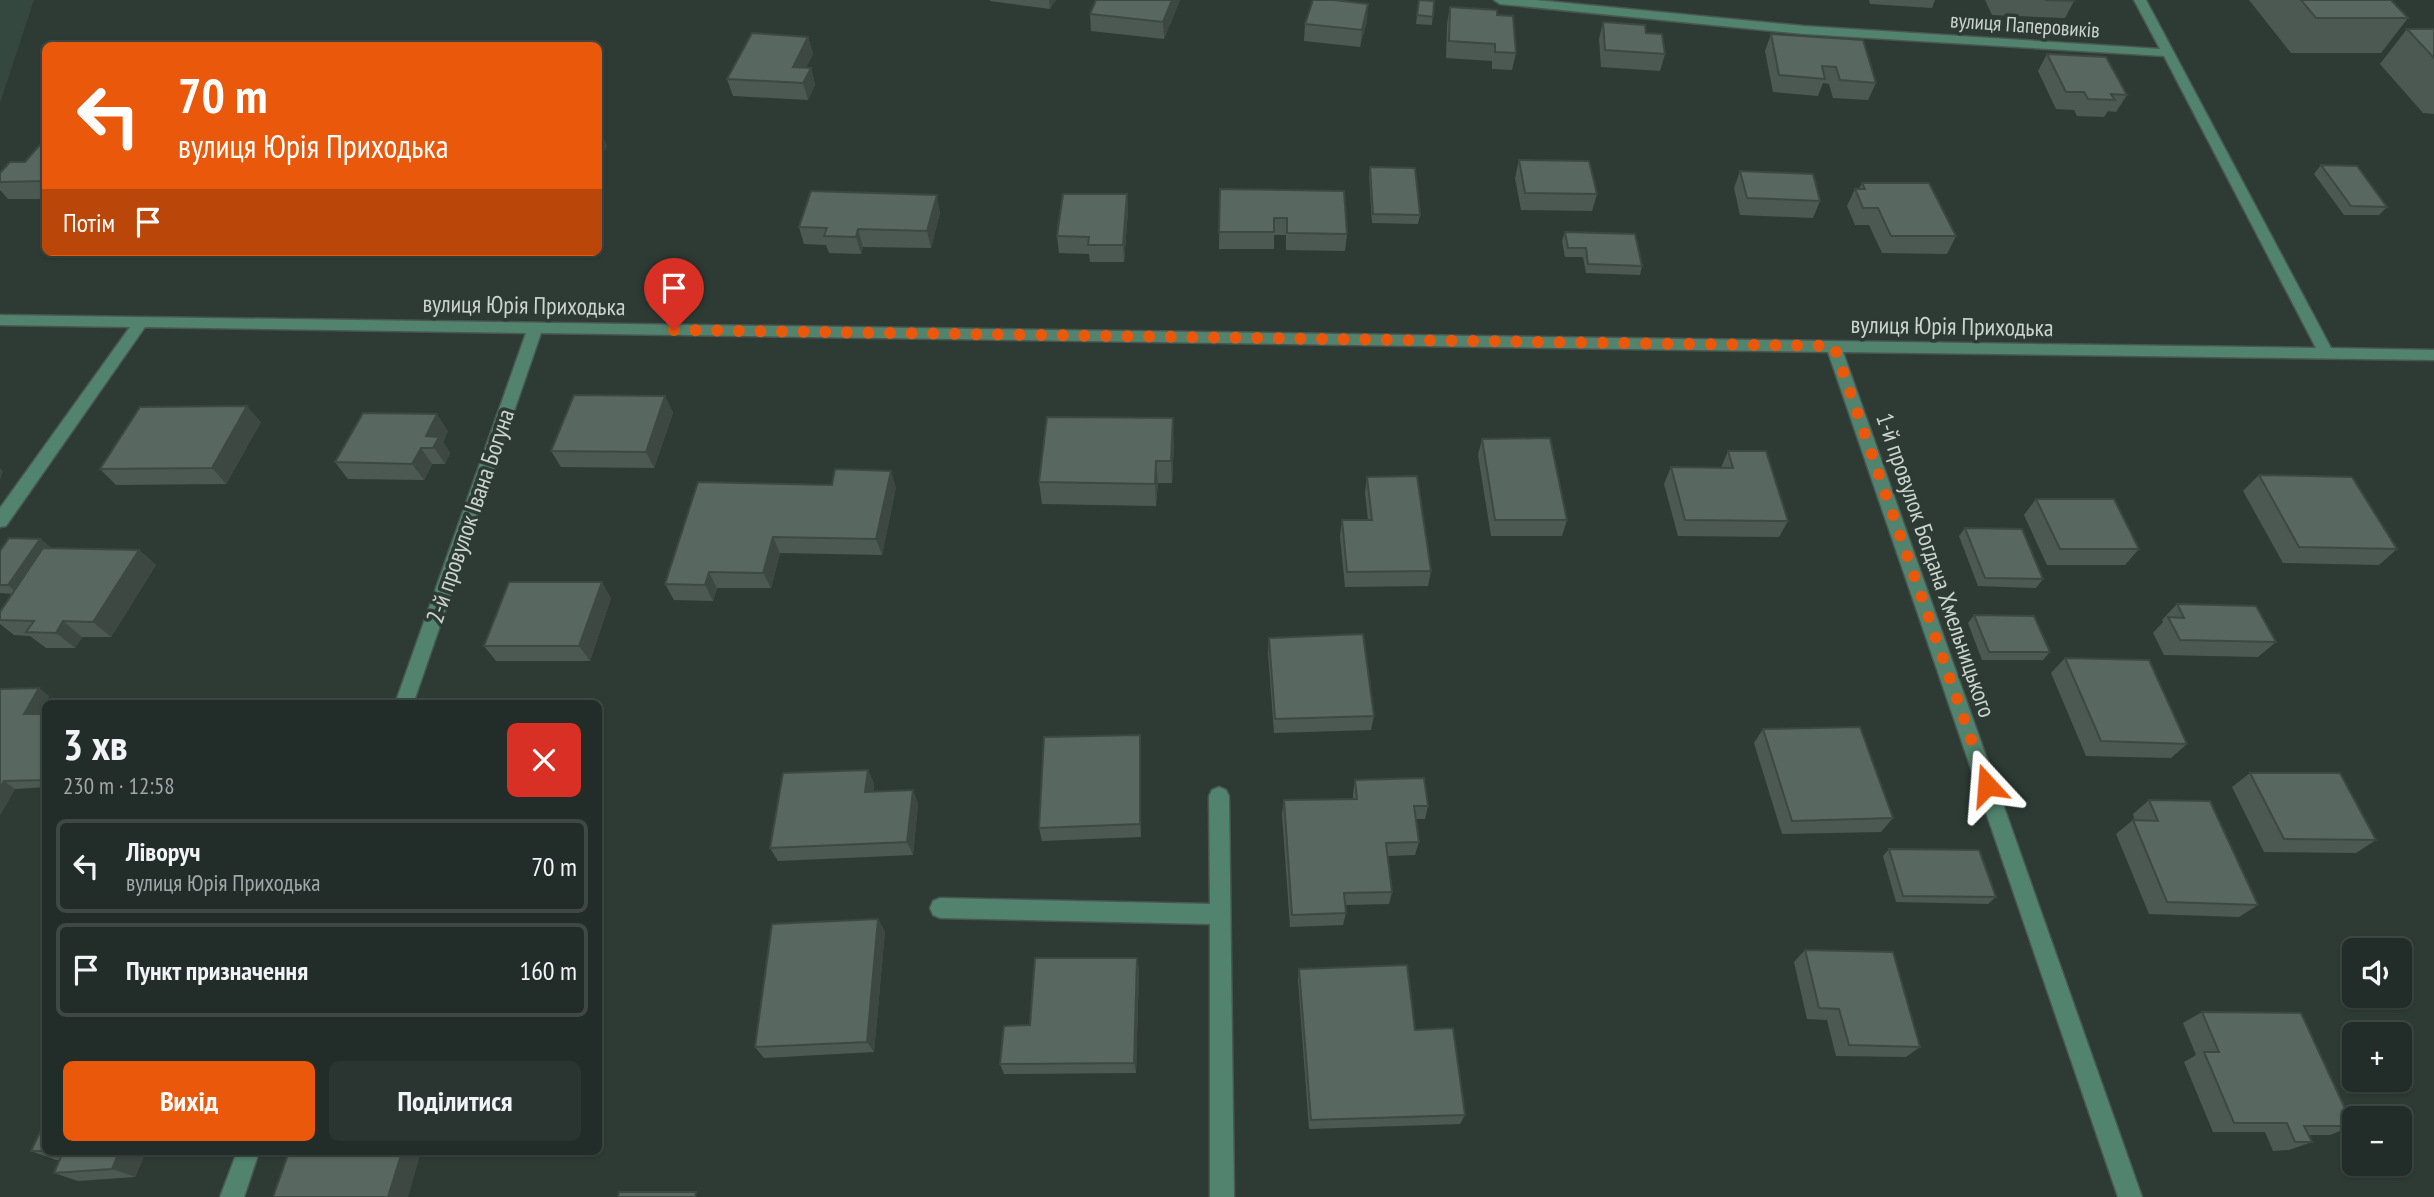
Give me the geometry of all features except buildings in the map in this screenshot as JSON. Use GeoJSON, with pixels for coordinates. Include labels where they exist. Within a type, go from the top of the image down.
{"type":"FeatureCollection","features":[{"type":"Feature","properties":{"kind":"street","name":"вулиця Паперовиків"},"geometry":{"type":"LineString","coordinates":[[1500,0],[1804,30],[2170,54]]}},
{"type":"Feature","properties":{"kind":"street"},"geometry":{"type":"LineString","coordinates":[[2140,0],[2328,354]]}},
{"type":"Feature","properties":{"kind":"street","name":"вулиця Юрія Приходька"},"geometry":{"type":"LineString","coordinates":[[0,320],[2434,355]]}},
{"type":"Feature","properties":{"kind":"street"},"geometry":{"type":"LineString","coordinates":[[0,521],[141,322]]}},
{"type":"Feature","properties":{"kind":"street","name":"2-й провулок Івана Богуна"},"geometry":{"type":"LineString","coordinates":[[405,700],[536,328]]}},
{"type":"Feature","properties":{"kind":"street","name":"1-й провулок Богдана Хмельницького"},"geometry":{"type":"LineString","coordinates":[[1834,346],[2130,1197]]}},
{"type":"Feature","properties":{"kind":"street"},"geometry":{"type":"LineString","coordinates":[[1219,796],[1222,1197]]}},
{"type":"Feature","properties":{"kind":"street"},"geometry":{"type":"LineString","coordinates":[[940,908],[1220,914]]}},
{"type":"Feature","properties":{"kind":"street"},"geometry":{"type":"LineString","coordinates":[[232,1197],[247,1155]]}},
{"type":"Feature","properties":{"kind":"shaded area"},"geometry":{"type":"Polygon","coordinates":[[[0,0],[34,0],[0,103],[0,0]]]}},
{"type":"Feature","properties":{"kind":"route"},"geometry":{"type":"LineString","coordinates":[[674,330],[1834,346],[1987,785]]}}]}
